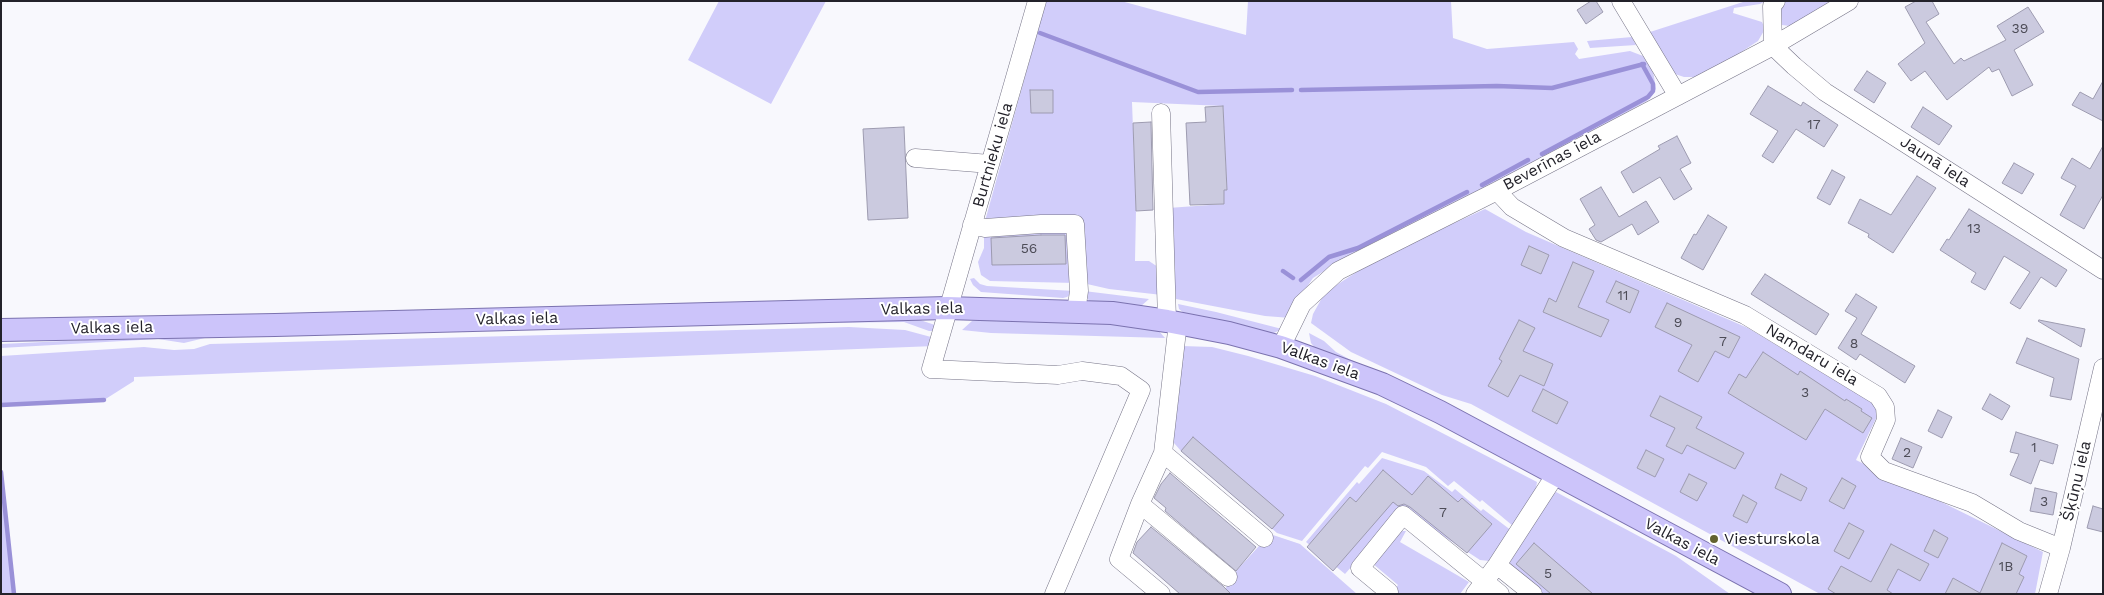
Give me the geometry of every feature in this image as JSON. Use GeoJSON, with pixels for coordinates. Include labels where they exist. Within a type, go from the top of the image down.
{"type":"FeatureCollection","features":[{"type":"Feature","properties":{"kind":"main road","name":"Valkas iela"},"geometry":{"type":"LineString","coordinates":[[1,330],[947,308],[1112,313],[1173,321],[1281,346],[1382,384],[1440,412],[1780,594]]}},
{"type":"Feature","properties":{"kind":"street","name":"Burtnieku iela"},"geometry":{"type":"LineString","coordinates":[[1037,1],[947,308],[931,369],[1058,375],[1082,371],[1121,376],[1141,390],[1054,594]]}},
{"type":"Feature","properties":{"kind":"street"},"geometry":{"type":"LineString","coordinates":[[1621,1],[1678,96]]}},
{"type":"Feature","properties":{"kind":"street"},"geometry":{"type":"LineString","coordinates":[[1774,46],[1772,6],[1776,1]]}},
{"type":"Feature","properties":{"kind":"street","name":"Beverīnas iela"},"geometry":{"type":"LineString","coordinates":[[1281,346],[1302,304],[1338,271],[1497,191],[1774,46],[1849,1]]}},
{"type":"Feature","properties":{"kind":"street","name":"Jaunā iela"},"geometry":{"type":"LineString","coordinates":[[1774,46],[1825,92],[2103,270]]}},
{"type":"Feature","properties":{"kind":"street"},"geometry":{"type":"LineString","coordinates":[[1161,114],[1173,321],[1163,453],[1140,504],[1119,558],[1161,594]]}},
{"type":"Feature","properties":{"kind":"street"},"geometry":{"type":"LineString","coordinates":[[914,158],[990,164]]}},
{"type":"Feature","properties":{"kind":"street","name":"Namdaru iela"},"geometry":{"type":"LineString","coordinates":[[1497,191],[1512,208],[1564,238],[1745,315],[1878,396],[1885,407],[1886,420],[1870,457],[1884,471],[1972,503],[2019,531],[2061,548]]}},
{"type":"Feature","properties":{"kind":"street"},"geometry":{"type":"LineString","coordinates":[[972,225],[985,228],[1041,224],[1075,224],[1079,291],[1076,312]]}},
{"type":"Feature","properties":{"kind":"street","name":"Šķūņu iela"},"geometry":{"type":"LineString","coordinates":[[2048,594],[2100,396],[2103,368]]}},
{"type":"Feature","properties":{"kind":"street"},"geometry":{"type":"LineString","coordinates":[[1163,453],[1264,538]]}},
{"type":"Feature","properties":{"kind":"street"},"geometry":{"type":"LineString","coordinates":[[1480,588],[1556,474]]}},
{"type":"Feature","properties":{"kind":"street"},"geometry":{"type":"LineString","coordinates":[[1140,504],[1228,577]]}},
{"type":"Feature","properties":{"kind":"street"},"geometry":{"type":"LineString","coordinates":[[1389,592],[1360,568],[1403,515],[1480,588],[1500,594]]}},
{"type":"Feature","properties":{"kind":"street"},"geometry":{"type":"LineString","coordinates":[[1497,565],[1533,594]]}},
{"type":"Feature","properties":{"kind":"shaded area"},"geometry":{"type":"Polygon","coordinates":[[[719,1],[826,1],[771,104],[688,60],[719,1]]]}},
{"type":"Feature","properties":{"kind":"shaded area"},"geometry":{"type":"Polygon","coordinates":[[[1046,1],[1121,1],[1246,35],[1248,1],[1451,1],[1453,38],[1487,49],[1574,42],[1578,49],[1575,54],[1579,59],[1630,51],[1643,56],[1653,71],[1656,89],[1647,101],[1542,159],[1343,259],[1313,278],[1294,306],[1291,318],[1265,316],[1176,299],[1168,208],[1224,204],[1224,190],[1227,190],[1223,106],[1132,102],[1136,211],[1135,261],[1149,261],[1158,267],[1162,295],[1109,289],[1087,284],[1080,232],[985,221],[1046,1]]]}},
{"type":"Feature","properties":{"kind":"shaded area"},"geometry":{"type":"Polygon","coordinates":[[[1746,1],[1766,1],[1760,4],[1734,8],[1733,13],[1762,22],[1765,29],[1758,41],[1726,62],[1695,77],[1684,77],[1672,73],[1647,33],[1746,1]]]}},
{"type":"Feature","properties":{"kind":"shaded area"},"geometry":{"type":"Polygon","coordinates":[[[1783,1],[1829,1],[1825,6],[1790,26],[1782,25],[1779,22],[1777,9],[1783,1]]]}},
{"type":"Feature","properties":{"kind":"shaded area"},"geometry":{"type":"Polygon","coordinates":[[[1632,37],[1636,45],[1590,48],[1587,41],[1632,37]]]}},
{"type":"Feature","properties":{"kind":"shaded area"},"geometry":{"type":"Polygon","coordinates":[[[1485,209],[1526,232],[1748,328],[1881,408],[1856,460],[2043,552],[2035,594],[1820,594],[1471,404],[1442,395],[1351,352],[1311,323],[1313,314],[1323,296],[1335,286],[1380,257],[1485,209]]]}},
{"type":"Feature","properties":{"kind":"shaded area"},"geometry":{"type":"Polygon","coordinates":[[[1069,231],[1075,283],[990,281],[981,275],[978,262],[984,248],[984,233],[1069,231]]]}},
{"type":"Feature","properties":{"kind":"shaded area"},"geometry":{"type":"Polygon","coordinates":[[[974,278],[980,284],[987,286],[1074,291],[1063,298],[981,292],[973,285],[970,279],[974,278]]]}},
{"type":"Feature","properties":{"kind":"shaded area"},"geometry":{"type":"Polygon","coordinates":[[[1084,291],[1149,299],[1140,307],[1089,301],[1084,291]]]}},
{"type":"Feature","properties":{"kind":"shaded area"},"geometry":{"type":"Polygon","coordinates":[[[1178,304],[1282,329],[1274,333],[1266,333],[1185,314],[1179,309],[1178,304]]]}},
{"type":"Feature","properties":{"kind":"shaded area"},"geometry":{"type":"Polygon","coordinates":[[[987,318],[1084,319],[1158,330],[1165,338],[991,333],[962,330],[972,321],[987,318]]]}},
{"type":"Feature","properties":{"kind":"shaded area"},"geometry":{"type":"Polygon","coordinates":[[[920,320],[935,325],[938,331],[929,331],[904,322],[730,324],[217,335],[184,343],[158,339],[1,348],[1,344],[169,336],[730,321],[920,320]]]}},
{"type":"Feature","properties":{"kind":"shaded area"},"geometry":{"type":"Polygon","coordinates":[[[849,327],[905,330],[931,337],[935,346],[134,377],[134,381],[104,400],[1,405],[1,356],[144,347],[174,350],[194,349],[210,344],[849,327]]]}},
{"type":"Feature","properties":{"kind":"shaded area"},"geometry":{"type":"Polygon","coordinates":[[[1309,333],[1324,341],[1336,352],[1381,373],[1316,349],[1311,343],[1309,333]]]}},
{"type":"Feature","properties":{"kind":"shaded area"},"geometry":{"type":"Polygon","coordinates":[[[1182,346],[1212,347],[1248,356],[1315,376],[1386,404],[1537,482],[1536,488],[1513,526],[1482,500],[1480,502],[1454,481],[1448,486],[1426,467],[1382,452],[1368,468],[1365,466],[1302,541],[1277,533],[1181,451],[1167,435],[1182,346]]]}},
{"type":"Feature","properties":{"kind":"shaded area"},"geometry":{"type":"Polygon","coordinates":[[[1382,458],[1424,471],[1452,492],[1455,489],[1481,511],[1483,509],[1512,531],[1493,558],[1489,561],[1480,560],[1402,509],[1345,574],[1306,542],[1357,482],[1359,484],[1382,458]]]}},
{"type":"Feature","properties":{"kind":"shaded area"},"geometry":{"type":"Polygon","coordinates":[[[1,472],[14,594],[1,594],[1,472]]]}},
{"type":"Feature","properties":{"kind":"shaded area"},"geometry":{"type":"Polygon","coordinates":[[[1556,492],[1676,556],[1730,594],[1542,594],[1511,569],[1510,562],[1551,496],[1556,492]]]}},
{"type":"Feature","properties":{"kind":"shaded area"},"geometry":{"type":"Polygon","coordinates":[[[1406,531],[1400,542],[1469,582],[1460,594],[1401,594],[1393,591],[1398,585],[1372,563],[1396,533],[1406,531]]]}},
{"type":"Feature","properties":{"kind":"shaded area"},"geometry":{"type":"Polygon","coordinates":[[[1270,534],[1300,544],[1357,594],[1222,594],[1237,570],[1270,534]]]}},
{"type":"Feature","properties":{"kind":"building"},"geometry":{"type":"Polygon","coordinates":[[[1591,1],[1596,1],[1603,12],[1586,24],[1577,10],[1591,1]]]}},
{"type":"Feature","properties":{"kind":"building"},"geometry":{"type":"Polygon","coordinates":[[[1916,1],[1932,1],[1939,14],[1926,22],[1954,64],[1961,58],[1964,61],[2006,40],[1997,26],[2028,7],[2044,32],[2014,50],[2033,85],[2012,96],[1999,69],[1992,72],[1989,67],[1947,100],[1925,71],[1911,81],[1898,64],[1925,43],[1905,7],[1916,1]]]}},
{"type":"Feature","properties":{"kind":"building"},"geometry":{"type":"Polygon","coordinates":[[[1867,71],[1886,83],[1874,103],[1854,90],[1867,71]]]}},
{"type":"Feature","properties":{"kind":"building"},"geometry":{"type":"Polygon","coordinates":[[[2103,81],[2103,121],[2072,105],[2080,92],[2093,99],[2103,81]]]}},
{"type":"Feature","properties":{"kind":"building"},"geometry":{"type":"Polygon","coordinates":[[[1768,86],[1801,106],[1803,102],[1838,125],[1824,147],[1796,129],[1773,163],[1762,156],[1778,131],[1750,114],[1768,86]]]}},
{"type":"Feature","properties":{"kind":"building"},"geometry":{"type":"Polygon","coordinates":[[[1030,90],[1053,90],[1053,113],[1031,113],[1030,90]]]}},
{"type":"Feature","properties":{"kind":"building"},"geometry":{"type":"Polygon","coordinates":[[[1223,106],[1227,190],[1224,190],[1224,204],[1190,205],[1186,123],[1206,122],[1205,107],[1223,106]]]}},
{"type":"Feature","properties":{"kind":"building"},"geometry":{"type":"Polygon","coordinates":[[[1923,107],[1952,126],[1939,145],[1911,127],[1923,107]]]}},
{"type":"Feature","properties":{"kind":"building"},"geometry":{"type":"Polygon","coordinates":[[[1151,122],[1153,210],[1136,211],[1133,123],[1151,122]]]}},
{"type":"Feature","properties":{"kind":"building"},"geometry":{"type":"Polygon","coordinates":[[[904,127],[908,218],[868,220],[863,129],[904,127]]]}},
{"type":"Feature","properties":{"kind":"building"},"geometry":{"type":"Polygon","coordinates":[[[1677,136],[1691,163],[1680,169],[1692,189],[1674,200],[1660,177],[1633,193],[1621,172],[1660,149],[1658,146],[1677,136]]]}},
{"type":"Feature","properties":{"kind":"building"},"geometry":{"type":"Polygon","coordinates":[[[2103,146],[2103,195],[2084,229],[2060,215],[2076,186],[2061,178],[2072,158],[2090,169],[2103,146]]]}},
{"type":"Feature","properties":{"kind":"building"},"geometry":{"type":"Polygon","coordinates":[[[2014,163],[2034,174],[2022,194],[2002,183],[2014,163]]]}},
{"type":"Feature","properties":{"kind":"building"},"geometry":{"type":"Polygon","coordinates":[[[1832,170],[1845,177],[1830,205],[1817,198],[1832,170]]]}},
{"type":"Feature","properties":{"kind":"building"},"geometry":{"type":"Polygon","coordinates":[[[1917,176],[1936,188],[1893,253],[1868,237],[1869,234],[1848,223],[1860,199],[1891,215],[1917,176]]]}},
{"type":"Feature","properties":{"kind":"building"},"geometry":{"type":"Polygon","coordinates":[[[1601,187],[1619,217],[1646,201],[1659,222],[1638,235],[1632,224],[1601,242],[1596,240],[1589,229],[1595,225],[1580,199],[1601,187]]]}},
{"type":"Feature","properties":{"kind":"building"},"geometry":{"type":"Polygon","coordinates":[[[1969,209],[2067,270],[2056,287],[2041,277],[2020,309],[2010,303],[2030,272],[2004,256],[1985,290],[1971,282],[1976,273],[1940,250],[1947,239],[1949,240],[1969,209]]]}},
{"type":"Feature","properties":{"kind":"building"},"geometry":{"type":"Polygon","coordinates":[[[1708,215],[1727,227],[1703,270],[1681,258],[1694,234],[1696,235],[1708,215]]]}},
{"type":"Feature","properties":{"kind":"building"},"geometry":{"type":"Polygon","coordinates":[[[1065,235],[1066,264],[992,265],[991,238],[1065,235]]]}},
{"type":"Feature","properties":{"kind":"building"},"geometry":{"type":"Polygon","coordinates":[[[1529,246],[1549,255],[1541,274],[1521,265],[1529,246]]]}},
{"type":"Feature","properties":{"kind":"building"},"geometry":{"type":"Polygon","coordinates":[[[1573,262],[1594,271],[1578,307],[1609,320],[1601,337],[1543,312],[1549,298],[1556,302],[1573,262]]]}},
{"type":"Feature","properties":{"kind":"building"},"geometry":{"type":"Polygon","coordinates":[[[1765,274],[1829,314],[1816,335],[1751,294],[1765,274]]]}},
{"type":"Feature","properties":{"kind":"building"},"geometry":{"type":"Polygon","coordinates":[[[1616,281],[1639,291],[1630,313],[1606,302],[1616,281]]]}},
{"type":"Feature","properties":{"kind":"building"},"geometry":{"type":"Polygon","coordinates":[[[1856,294],[1877,307],[1861,334],[1915,366],[1905,383],[1860,354],[1856,360],[1838,348],[1857,318],[1845,311],[1856,294]]]}},
{"type":"Feature","properties":{"kind":"building"},"geometry":{"type":"Polygon","coordinates":[[[1667,303],[1740,337],[1729,358],[1715,351],[1698,382],[1678,371],[1692,345],[1655,327],[1667,303]]]}},
{"type":"Feature","properties":{"kind":"building"},"geometry":{"type":"Polygon","coordinates":[[[1519,320],[1535,328],[1523,351],[1553,364],[1544,386],[1520,375],[1508,397],[1488,386],[1502,361],[1499,359],[1519,320]]]}},
{"type":"Feature","properties":{"kind":"building"},"geometry":{"type":"Polygon","coordinates":[[[2038,321],[2085,329],[2081,347],[2038,321]]]}},
{"type":"Feature","properties":{"kind":"building"},"geometry":{"type":"Polygon","coordinates":[[[2027,338],[2079,359],[2071,400],[2050,396],[2054,378],[2016,363],[2027,338]]]}},
{"type":"Feature","properties":{"kind":"building"},"geometry":{"type":"Polygon","coordinates":[[[1763,352],[1798,375],[1800,371],[1845,401],[1846,399],[1862,409],[1861,411],[1872,418],[1863,433],[1825,409],[1806,440],[1728,393],[1739,374],[1746,378],[1763,352]]]}},
{"type":"Feature","properties":{"kind":"building"},"geometry":{"type":"Polygon","coordinates":[[[1543,389],[1568,402],[1557,424],[1532,411],[1543,389]]]}},
{"type":"Feature","properties":{"kind":"building"},"geometry":{"type":"Polygon","coordinates":[[[1990,394],[2010,406],[2002,420],[1982,409],[1990,394]]]}},
{"type":"Feature","properties":{"kind":"building"},"geometry":{"type":"Polygon","coordinates":[[[1660,396],[1702,417],[1696,428],[1744,453],[1735,469],[1687,445],[1682,454],[1666,446],[1675,428],[1650,416],[1660,396]]]}},
{"type":"Feature","properties":{"kind":"building"},"geometry":{"type":"Polygon","coordinates":[[[1938,410],[1952,417],[1942,438],[1928,431],[1938,410]]]}},
{"type":"Feature","properties":{"kind":"building"},"geometry":{"type":"Polygon","coordinates":[[[2016,432],[2058,445],[2053,464],[2040,460],[2031,484],[2010,475],[2019,454],[2010,452],[2016,432]]]}},
{"type":"Feature","properties":{"kind":"building"},"geometry":{"type":"Polygon","coordinates":[[[1193,437],[1284,515],[1272,529],[1181,451],[1193,437]]]}},
{"type":"Feature","properties":{"kind":"building"},"geometry":{"type":"Polygon","coordinates":[[[1901,438],[1922,447],[1913,468],[1892,459],[1901,438]]]}},
{"type":"Feature","properties":{"kind":"building"},"geometry":{"type":"Polygon","coordinates":[[[1646,450],[1664,459],[1655,477],[1637,468],[1646,450]]]}},
{"type":"Feature","properties":{"kind":"building"},"geometry":{"type":"Polygon","coordinates":[[[1383,470],[1412,495],[1428,476],[1458,502],[1462,498],[1492,524],[1467,553],[1410,507],[1404,504],[1398,506],[1393,502],[1333,571],[1307,547],[1350,497],[1356,502],[1383,470]]]}},
{"type":"Feature","properties":{"kind":"building"},"geometry":{"type":"Polygon","coordinates":[[[1170,473],[1256,547],[1236,571],[1165,511],[1166,508],[1154,498],[1161,484],[1170,473]]]}},
{"type":"Feature","properties":{"kind":"building"},"geometry":{"type":"Polygon","coordinates":[[[1689,474],[1707,483],[1697,501],[1680,492],[1689,474]]]}},
{"type":"Feature","properties":{"kind":"building"},"geometry":{"type":"Polygon","coordinates":[[[1781,474],[1807,488],[1801,501],[1775,488],[1781,474]]]}},
{"type":"Feature","properties":{"kind":"building"},"geometry":{"type":"Polygon","coordinates":[[[1842,478],[1856,486],[1844,509],[1829,501],[1842,478]]]}},
{"type":"Feature","properties":{"kind":"building"},"geometry":{"type":"Polygon","coordinates":[[[2035,488],[2057,493],[2053,515],[2030,511],[2035,488]]]}},
{"type":"Feature","properties":{"kind":"building"},"geometry":{"type":"Polygon","coordinates":[[[1743,495],[1757,503],[1747,523],[1733,516],[1743,495]]]}},
{"type":"Feature","properties":{"kind":"building"},"geometry":{"type":"Polygon","coordinates":[[[2093,506],[2103,509],[2103,532],[2087,528],[2093,506]]]}},
{"type":"Feature","properties":{"kind":"building"},"geometry":{"type":"Polygon","coordinates":[[[1849,523],[1864,531],[1849,559],[1834,551],[1849,523]]]}},
{"type":"Feature","properties":{"kind":"building"},"geometry":{"type":"Polygon","coordinates":[[[1151,527],[1231,594],[1180,594],[1133,553],[1137,542],[1151,527]]]}},
{"type":"Feature","properties":{"kind":"building"},"geometry":{"type":"Polygon","coordinates":[[[1934,530],[1948,538],[1938,558],[1924,551],[1934,530]]]}},
{"type":"Feature","properties":{"kind":"building"},"geometry":{"type":"Polygon","coordinates":[[[1534,543],[1593,594],[1551,594],[1516,564],[1534,543]]]}},
{"type":"Feature","properties":{"kind":"building"},"geometry":{"type":"Polygon","coordinates":[[[2002,543],[2027,556],[2019,574],[2024,577],[2016,594],[1945,594],[1953,578],[1980,593],[2002,543]]]}},
{"type":"Feature","properties":{"kind":"building"},"geometry":{"type":"Polygon","coordinates":[[[1891,544],[1929,564],[1920,581],[1898,569],[1887,590],[1893,594],[1836,594],[1828,589],[1841,566],[1871,582],[1891,544]]]}},
{"type":"Feature","properties":{"kind":"waterway"},"geometry":{"type":"LineString","coordinates":[[1040,33],[1198,92],[1292,90]]}},
{"type":"Feature","properties":{"kind":"waterway"},"geometry":{"type":"LineString","coordinates":[[1542,154],[1648,97],[1653,91],[1653,84],[1642,64]]}},
{"type":"Feature","properties":{"kind":"waterway"},"geometry":{"type":"LineString","coordinates":[[1301,90],[1497,86],[1552,88],[1644,64]]}},
{"type":"Feature","properties":{"kind":"waterway"},"geometry":{"type":"LineString","coordinates":[[1482,185],[1528,160]]}},
{"type":"Feature","properties":{"kind":"waterway"},"geometry":{"type":"LineString","coordinates":[[1301,280],[1329,257],[1358,248],[1467,192]]}},
{"type":"Feature","properties":{"kind":"waterway"},"geometry":{"type":"LineString","coordinates":[[1283,271],[1293,278]]}},
{"type":"Feature","properties":{"kind":"waterway"},"geometry":{"type":"LineString","coordinates":[[1,405],[104,400]]}},
{"type":"Feature","properties":{"kind":"waterway"},"geometry":{"type":"LineString","coordinates":[[1,472],[14,594]]}},
{"type":"Feature","properties":{"kind":"place","name":"Viesturskola"},"geometry":{"type":"Point","coordinates":[1714,539]}}]}
